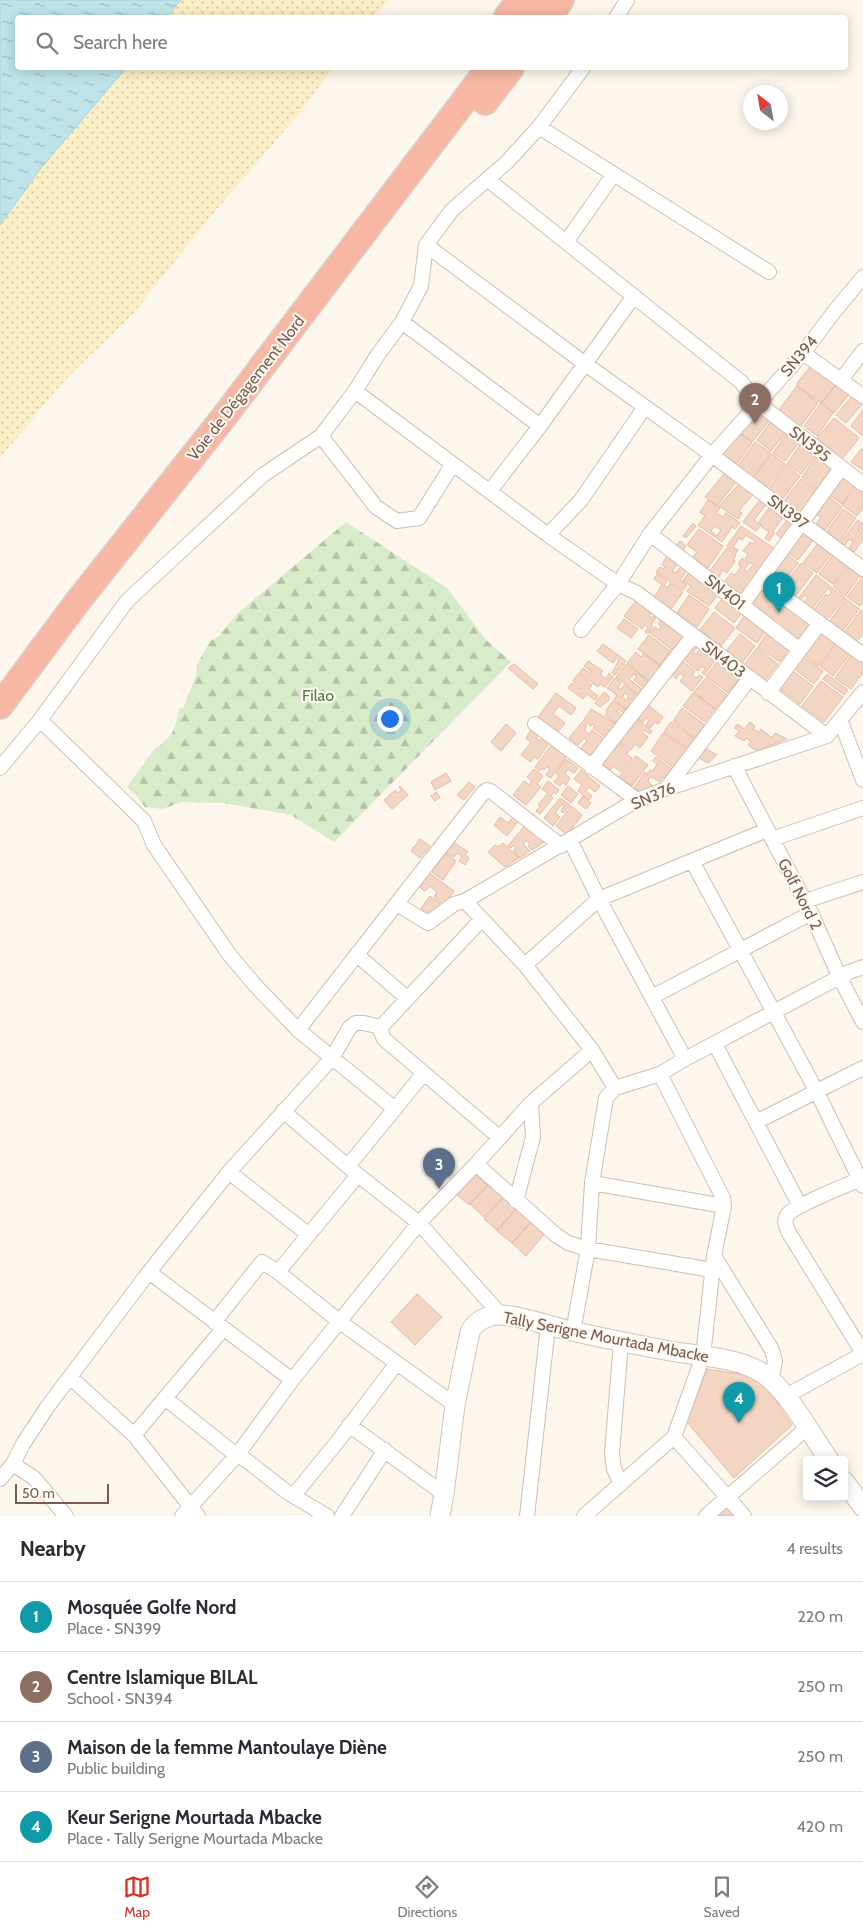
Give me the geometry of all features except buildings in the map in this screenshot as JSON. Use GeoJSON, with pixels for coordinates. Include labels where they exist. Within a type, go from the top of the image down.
{"type":"FeatureCollection","features":[{"type":"Feature","properties":{"kind":"highway"},"geometry":{"type":"LineString","coordinates":[[508,15],[519,0]]}},
{"type":"Feature","properties":{"kind":"highway"},"geometry":{"type":"LineString","coordinates":[[529,15],[540,0]]}},
{"type":"Feature","properties":{"kind":"highway"},"geometry":{"type":"LineString","coordinates":[[551,15],[561,0]]}},
{"type":"Feature","properties":{"kind":"highway","name":"Voie de Dégagement Nord"},"geometry":{"type":"LineString","coordinates":[[0,678],[399,162],[468,70]]}},
{"type":"Feature","properties":{"kind":"highway","name":"Voie de Dégagement Nord"},"geometry":{"type":"LineString","coordinates":[[0,706],[488,70]]}},
{"type":"Feature","properties":{"kind":"highway"},"geometry":{"type":"LineString","coordinates":[[408,176],[428,162],[456,135],[509,70]]}},
{"type":"Feature","properties":{"kind":"street"},"geometry":{"type":"LineString","coordinates":[[618,15],[627,0]]}},
{"type":"Feature","properties":{"kind":"street"},"geometry":{"type":"LineString","coordinates":[[0,768],[40,720],[127,601],[263,475],[321,436],[355,392],[377,356],[402,322],[421,286],[426,245],[452,210],[508,162],[539,127],[582,70]]}},
{"type":"Feature","properties":{"kind":"street"},"geometry":{"type":"LineString","coordinates":[[539,127],[769,272]]}},
{"type":"Feature","properties":{"kind":"street"},"geometry":{"type":"LineString","coordinates":[[566,242],[614,174]]}},
{"type":"Feature","properties":{"kind":"street","name":"SN395"},"geometry":{"type":"LineString","coordinates":[[488,179],[741,382],[758,403],[863,484]]}},
{"type":"Feature","properties":{"kind":"street","name":"SN397"},"geometry":{"type":"LineString","coordinates":[[426,245],[584,364],[803,522],[863,569]]}},
{"type":"Feature","properties":{"kind":"street","name":"SN394"},"geometry":{"type":"LineString","coordinates":[[581,630],[618,584],[650,534],[712,455],[803,353],[863,277]]}},
{"type":"Feature","properties":{"kind":"street"},"geometry":{"type":"LineString","coordinates":[[490,491],[540,426],[634,296]]}},
{"type":"Feature","properties":{"kind":"street"},"geometry":{"type":"LineString","coordinates":[[402,322],[540,426]]}},
{"type":"Feature","properties":{"kind":"street"},"geometry":{"type":"LineString","coordinates":[[841,380],[863,351]]}},
{"type":"Feature","properties":{"kind":"street"},"geometry":{"type":"LineString","coordinates":[[803,353],[863,396]]}},
{"type":"Feature","properties":{"kind":"street","name":"SN403"},"geometry":{"type":"LineString","coordinates":[[355,392],[548,535],[618,584],[637,594],[827,736]]}},
{"type":"Feature","properties":{"kind":"street"},"geometry":{"type":"LineString","coordinates":[[548,535],[581,500],[645,407]]}},
{"type":"Feature","properties":{"kind":"street"},"geometry":{"type":"LineString","coordinates":[[321,436],[376,507],[397,521],[419,518],[453,464]]}},
{"type":"Feature","properties":{"kind":"street"},"geometry":{"type":"LineString","coordinates":[[742,605],[841,468]]}},
{"type":"Feature","properties":{"kind":"street","name":"SN401"},"geometry":{"type":"LineString","coordinates":[[650,534],[800,650]]}},
{"type":"Feature","properties":{"kind":"street"},"geometry":{"type":"LineString","coordinates":[[761,580],[863,655]]}},
{"type":"Feature","properties":{"kind":"street"},"geometry":{"type":"LineString","coordinates":[[768,692],[819,624]]}},
{"type":"Feature","properties":{"kind":"street"},"geometry":{"type":"LineString","coordinates":[[591,767],[693,636]]}},
{"type":"Feature","properties":{"kind":"street"},"geometry":{"type":"LineString","coordinates":[[666,789],[750,678]]}},
{"type":"Feature","properties":{"kind":"street","name":"SN376"},"geometry":{"type":"LineString","coordinates":[[396,904],[428,923],[454,904],[465,900],[566,843],[637,800],[827,736],[863,692]]}},
{"type":"Feature","properties":{"kind":"street"},"geometry":{"type":"LineString","coordinates":[[40,720],[144,821],[154,845],[229,954],[298,1030],[395,1109]]}},
{"type":"Feature","properties":{"kind":"street"},"geometry":{"type":"LineString","coordinates":[[840,722],[863,780]]}},
{"type":"Feature","properties":{"kind":"street"},"geometry":{"type":"LineString","coordinates":[[535,724],[637,800]]}},
{"type":"Feature","properties":{"kind":"street","name":"Golf Nord 2"},"geometry":{"type":"LineString","coordinates":[[734,766],[808,907],[840,978],[863,1022]]}},
{"type":"Feature","properties":{"kind":"street"},"geometry":{"type":"LineString","coordinates":[[298,1030],[487,790],[566,843],[599,899],[685,1059]]}},
{"type":"Feature","properties":{"kind":"street"},"geometry":{"type":"LineString","coordinates":[[525,965],[599,899],[692,861],[770,834],[863,808]]}},
{"type":"Feature","properties":{"kind":"street"},"geometry":{"type":"LineString","coordinates":[[692,861],[817,1092],[862,1181],[800,1206],[787,1215],[786,1227],[863,1354],[786,1396]]}},
{"type":"Feature","properties":{"kind":"street"},"geometry":{"type":"LineString","coordinates":[[652,997],[741,951],[808,907],[863,882]]}},
{"type":"Feature","properties":{"kind":"street"},"geometry":{"type":"LineString","coordinates":[[465,900],[525,965],[592,1050],[615,1088]]}},
{"type":"Feature","properties":{"kind":"street"},"geometry":{"type":"LineString","coordinates":[[482,919],[381,1027],[381,1032],[384,1039],[500,1138]]}},
{"type":"Feature","properties":{"kind":"street"},"geometry":{"type":"LineString","coordinates":[[357,954],[407,998]]}},
{"type":"Feature","properties":{"kind":"street"},"geometry":{"type":"LineString","coordinates":[[573,1332],[588,1249],[592,1183],[605,1102],[608,1094],[615,1088],[660,1074],[685,1059],[863,967]]}},
{"type":"Feature","properties":{"kind":"street"},"geometry":{"type":"LineString","coordinates":[[0,1479],[13,1464],[31,1430],[149,1272],[229,1172],[332,1058],[350,1027],[356,1023],[364,1023],[381,1027]]}},
{"type":"Feature","properties":{"kind":"street"},"geometry":{"type":"LineString","coordinates":[[716,1044],[800,1206]]}},
{"type":"Feature","properties":{"kind":"street"},"geometry":{"type":"LineString","coordinates":[[71,1378],[134,1435],[190,1513],[292,1380],[419,1223],[531,1103],[592,1050]]}},
{"type":"Feature","properties":{"kind":"street"},"geometry":{"type":"LineString","coordinates":[[756,1122],[863,1068]]}},
{"type":"Feature","properties":{"kind":"street"},"geometry":{"type":"LineString","coordinates":[[278,1272],[309,1234],[395,1109],[424,1073]]}},
{"type":"Feature","properties":{"kind":"street"},"geometry":{"type":"LineString","coordinates":[[588,1515],[674,1437],[703,1356],[713,1263],[724,1206],[723,1198],[660,1074]]}},
{"type":"Feature","properties":{"kind":"street"},"geometry":{"type":"LineString","coordinates":[[516,1201],[533,1137],[531,1103]]}},
{"type":"Feature","properties":{"kind":"street"},"geometry":{"type":"LineString","coordinates":[[283,1111],[419,1223],[500,1314]]}},
{"type":"Feature","properties":{"kind":"street"},"geometry":{"type":"LineString","coordinates":[[476,1164],[516,1201],[568,1243],[588,1249],[713,1263],[772,1350],[775,1361],[771,1380]]}},
{"type":"Feature","properties":{"kind":"street"},"geometry":{"type":"LineString","coordinates":[[229,1172],[309,1234]]}},
{"type":"Feature","properties":{"kind":"street"},"geometry":{"type":"LineString","coordinates":[[592,1183],[724,1206]]}},
{"type":"Feature","properties":{"kind":"street"},"geometry":{"type":"LineString","coordinates":[[134,1435],[165,1398],[219,1325],[260,1263],[264,1263],[278,1272],[340,1322],[456,1406]]}},
{"type":"Feature","properties":{"kind":"street"},"geometry":{"type":"LineString","coordinates":[[149,1272],[292,1380]]}},
{"type":"Feature","properties":{"kind":"street","name":"Tally Serigne Mourtada Mbacke"},"geometry":{"type":"LineString","coordinates":[[440,1516],[456,1406],[472,1329],[480,1320],[500,1314],[573,1332],[703,1356],[746,1366],[771,1380],[786,1396],[827,1456]]}},
{"type":"Feature","properties":{"kind":"street"},"geometry":{"type":"LineString","coordinates":[[527,1516],[548,1326]]}},
{"type":"Feature","properties":{"kind":"street"},"geometry":{"type":"LineString","coordinates":[[621,1342],[612,1453],[614,1469],[621,1484]]}},
{"type":"Feature","properties":{"kind":"street"},"geometry":{"type":"LineString","coordinates":[[294,1495],[397,1363]]}},
{"type":"Feature","properties":{"kind":"street"},"geometry":{"type":"LineString","coordinates":[[165,1398],[237,1454],[327,1516]]}},
{"type":"Feature","properties":{"kind":"street"},"geometry":{"type":"LineString","coordinates":[[349,1425],[444,1494]]}},
{"type":"Feature","properties":{"kind":"street"},"geometry":{"type":"LineString","coordinates":[[706,1516],[807,1428]]}},
{"type":"Feature","properties":{"kind":"street"},"geometry":{"type":"LineString","coordinates":[[674,1437],[744,1516]]}},
{"type":"Feature","properties":{"kind":"street"},"geometry":{"type":"LineString","coordinates":[[342,1516],[385,1450]]}},
{"type":"Feature","properties":{"kind":"street"},"geometry":{"type":"LineString","coordinates":[[13,1464],[34,1478],[64,1515]]}},
{"type":"Feature","properties":{"kind":"street"},"geometry":{"type":"LineString","coordinates":[[848,1486],[863,1507]]}},
{"type":"Feature","properties":{"kind":"green space","name":"Filao"},"geometry":{"type":"Polygon","coordinates":[[[346,522],[447,588],[486,640],[511,662],[334,842],[291,815],[224,803],[182,802],[162,809],[145,807],[127,787],[155,748],[160,746],[173,731],[179,708],[183,708],[196,676],[197,665],[210,641],[219,636],[237,614],[346,522]]]}},
{"type":"Feature","properties":{"kind":"sand"},"geometry":{"type":"Polygon","coordinates":[[[181,0],[389,0],[377,15],[169,15],[181,0]]]}},
{"type":"Feature","properties":{"kind":"sand"},"geometry":{"type":"Polygon","coordinates":[[[124,70],[332,70],[298,115],[216,210],[132,315],[65,380],[0,458],[0,225],[41,168],[124,70]]]}},
{"type":"Feature","properties":{"kind":"water"},"geometry":{"type":"Polygon","coordinates":[[[0,0],[181,0],[169,15],[15,15],[15,70],[124,70],[41,168],[0,225],[0,0]]]}},
{"type":"Feature","properties":{"kind":"place","name":"Centre Islamique BILAL"},"geometry":{"type":"Point","coordinates":[755,424]}},
{"type":"Feature","properties":{"kind":"place","name":"Mosquée Golfe Nord"},"geometry":{"type":"Point","coordinates":[779,613]}},
{"type":"Feature","properties":{"kind":"place","name":"Maison de la femme Mantoulaye Diène"},"geometry":{"type":"Point","coordinates":[439,1189]}},
{"type":"Feature","properties":{"kind":"place","name":"Keur Serigne Mourtada Mbacke"},"geometry":{"type":"Point","coordinates":[739,1423]}}]}
